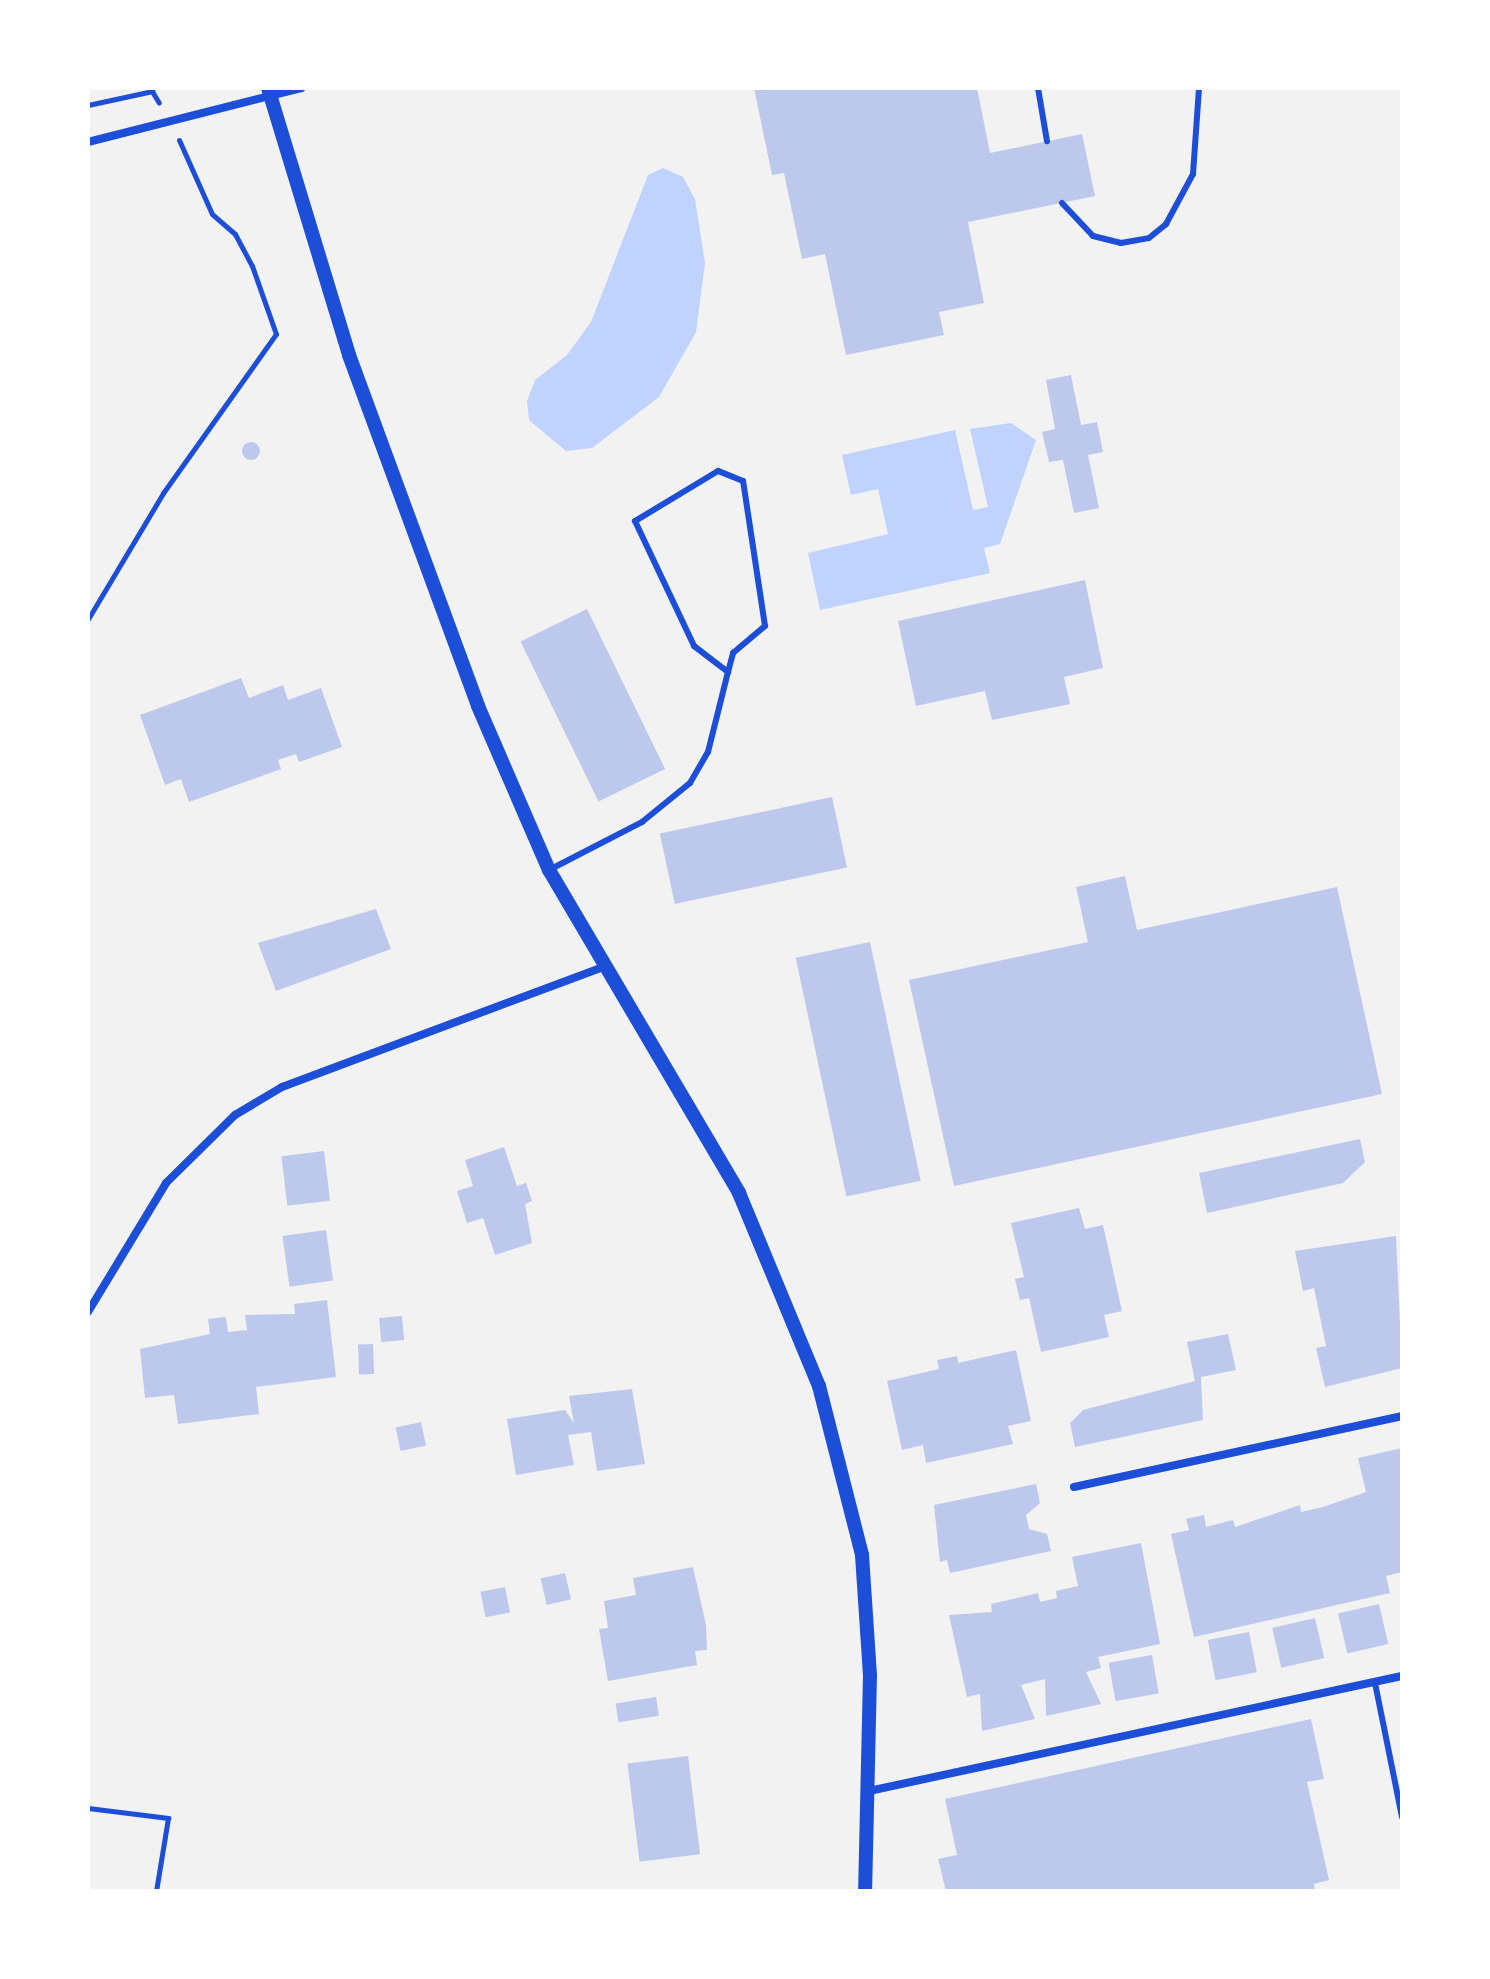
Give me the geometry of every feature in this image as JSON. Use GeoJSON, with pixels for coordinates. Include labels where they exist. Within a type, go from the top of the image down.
{"type":"FeatureCollection","features":[{"type":"Feature","properties":{"kind":"street"},"geometry":{"type":"LineString","coordinates":[[88,142],[301,88]]}},
{"type":"Feature","properties":{"kind":"street"},"geometry":{"type":"LineString","coordinates":[[269,94],[424,573],[549,870],[603,967],[739,1193],[819,1386],[862,1555],[869,1791],[865,1891]]}},
{"type":"Feature","properties":{"kind":"street"},"geometry":{"type":"LineString","coordinates":[[88,1312],[166,1183],[235,1115],[282,1087],[603,967]]}},
{"type":"Feature","properties":{"kind":"street"},"geometry":{"type":"LineString","coordinates":[[1074,1487],[1402,1416]]}},
{"type":"Feature","properties":{"kind":"street"},"geometry":{"type":"LineString","coordinates":[[869,1791],[1402,1676]]}},
{"type":"Feature","properties":{"kind":"lane"},"geometry":{"type":"LineString","coordinates":[[1038,88],[1047,141]]}},
{"type":"Feature","properties":{"kind":"lane"},"geometry":{"type":"LineString","coordinates":[[1062,203],[1093,236],[1121,243],[1149,238],[1166,224],[1193,174],[1199,88]]}},
{"type":"Feature","properties":{"kind":"lane"},"geometry":{"type":"LineString","coordinates":[[549,870],[642,822],[690,783],[708,752],[733,653],[769,617],[743,481],[718,471],[638,513],[635,521],[694,646],[728,672]]}},
{"type":"Feature","properties":{"kind":"lane"},"geometry":{"type":"LineString","coordinates":[[1375,1683],[1402,1817]]}},
{"type":"Feature","properties":{"kind":"path"},"geometry":{"type":"LineString","coordinates":[[88,105],[153,91]]}},
{"type":"Feature","properties":{"kind":"path"},"geometry":{"type":"LineString","coordinates":[[88,619],[163,493],[276,334],[252,266],[235,234],[212,214],[171,123]]}},
{"type":"Feature","properties":{"kind":"path"},"geometry":{"type":"LineString","coordinates":[[88,1808],[168,1818],[156,1891]]}},
{"type":"Feature","properties":{"kind":"water"},"geometry":{"type":"Polygon","coordinates":[[[663,168],[683,177],[695,199],[705,263],[696,332],[659,397],[592,448],[566,451],[529,420],[527,401],[535,380],[567,355],[591,322],[648,175],[663,168]]]}},
{"type":"Feature","properties":{"kind":"water"},"geometry":{"type":"Polygon","coordinates":[[[1011,423],[1036,440],[1000,544],[984,548],[990,573],[820,610],[808,553],[888,534],[878,489],[851,495],[842,455],[955,430],[973,510],[988,507],[970,429],[1011,423]]]}},
{"type":"Feature","properties":{"kind":"building"},"geometry":{"type":"Polygon","coordinates":[[[754,88],[977,88],[990,153],[1082,134],[1095,196],[968,222],[984,303],[939,312],[944,335],[846,355],[825,254],[802,259],[784,173],[772,175],[754,88]]]}},
{"type":"Feature","properties":{"kind":"building"},"geometry":{"type":"Polygon","coordinates":[[[1071,375],[1081,425],[1097,422],[1103,452],[1088,455],[1099,508],[1074,513],[1063,460],[1049,462],[1042,432],[1055,429],[1046,380],[1071,375]]]}},
{"type":"Feature","properties":{"kind":"building"},"geometry":{"type":"Polygon","coordinates":[[[251,442],[260,451],[251,460],[242,451],[251,442]]]}},
{"type":"Feature","properties":{"kind":"building"},"geometry":{"type":"Polygon","coordinates":[[[1085,580],[1103,668],[1064,677],[1070,704],[992,720],[985,691],[916,706],[898,621],[1085,580]]]}},
{"type":"Feature","properties":{"kind":"building"},"geometry":{"type":"Polygon","coordinates":[[[587,609],[665,769],[599,801],[520,641],[587,609]]]}},
{"type":"Feature","properties":{"kind":"building"},"geometry":{"type":"Polygon","coordinates":[[[241,678],[249,698],[283,685],[288,700],[321,688],[342,747],[299,762],[296,754],[278,760],[281,769],[189,802],[181,779],[165,785],[140,715],[241,678]]]}},
{"type":"Feature","properties":{"kind":"building"},"geometry":{"type":"Polygon","coordinates":[[[832,797],[847,867],[675,904],[660,834],[832,797]]]}},
{"type":"Feature","properties":{"kind":"building"},"geometry":{"type":"Polygon","coordinates":[[[1125,876],[1137,930],[1337,887],[1382,1094],[954,1186],[909,980],[1088,942],[1076,887],[1125,876]]]}},
{"type":"Feature","properties":{"kind":"building"},"geometry":{"type":"Polygon","coordinates":[[[376,909],[391,949],[276,991],[258,943],[376,909]]]}},
{"type":"Feature","properties":{"kind":"building"},"geometry":{"type":"Polygon","coordinates":[[[870,942],[921,1181],[846,1196],[796,958],[870,942]]]}},
{"type":"Feature","properties":{"kind":"building"},"geometry":{"type":"Polygon","coordinates":[[[1360,1139],[1365,1162],[1343,1183],[1207,1213],[1199,1173],[1360,1139]]]}},
{"type":"Feature","properties":{"kind":"building"},"geometry":{"type":"Polygon","coordinates":[[[504,1147],[517,1186],[526,1183],[532,1201],[525,1204],[532,1243],[495,1255],[483,1218],[467,1223],[457,1191],[473,1186],[465,1160],[504,1147]]]}},
{"type":"Feature","properties":{"kind":"building"},"geometry":{"type":"Polygon","coordinates":[[[324,1151],[330,1201],[287,1206],[281,1156],[324,1151]]]}},
{"type":"Feature","properties":{"kind":"building"},"geometry":{"type":"Polygon","coordinates":[[[1079,1208],[1085,1229],[1103,1225],[1122,1311],[1104,1315],[1109,1337],[1041,1352],[1029,1298],[1020,1300],[1015,1279],[1024,1277],[1011,1223],[1079,1208]]]}},
{"type":"Feature","properties":{"kind":"building"},"geometry":{"type":"Polygon","coordinates":[[[326,1230],[333,1281],[290,1287],[282,1236],[326,1230]]]}},
{"type":"Feature","properties":{"kind":"building"},"geometry":{"type":"Polygon","coordinates":[[[1396,1236],[1402,1368],[1325,1387],[1316,1348],[1326,1346],[1314,1288],[1303,1291],[1295,1251],[1396,1236]]]}},
{"type":"Feature","properties":{"kind":"building"},"geometry":{"type":"Polygon","coordinates":[[[327,1300],[336,1377],[256,1387],[259,1414],[178,1424],[174,1395],[145,1398],[140,1349],[210,1334],[208,1319],[226,1317],[228,1332],[247,1330],[245,1315],[295,1314],[294,1304],[327,1300]]]}},
{"type":"Feature","properties":{"kind":"building"},"geometry":{"type":"Polygon","coordinates":[[[402,1316],[404,1340],[381,1342],[379,1318],[402,1316]]]}},
{"type":"Feature","properties":{"kind":"building"},"geometry":{"type":"Polygon","coordinates":[[[1228,1334],[1236,1370],[1201,1377],[1203,1420],[1075,1447],[1070,1423],[1083,1410],[1195,1381],[1187,1342],[1228,1334]]]}},
{"type":"Feature","properties":{"kind":"building"},"geometry":{"type":"Polygon","coordinates":[[[373,1344],[374,1374],[359,1375],[358,1345],[373,1344]]]}},
{"type":"Feature","properties":{"kind":"building"},"geometry":{"type":"Polygon","coordinates":[[[1016,1350],[1031,1421],[1008,1426],[1013,1444],[926,1463],[923,1445],[902,1450],[887,1381],[939,1369],[937,1360],[957,1356],[958,1363],[1016,1350]]]}},
{"type":"Feature","properties":{"kind":"building"},"geometry":{"type":"Polygon","coordinates":[[[632,1389],[645,1464],[597,1471],[591,1432],[568,1435],[574,1465],[516,1475],[507,1419],[565,1410],[574,1423],[569,1396],[632,1389]]]}},
{"type":"Feature","properties":{"kind":"building"},"geometry":{"type":"Polygon","coordinates":[[[421,1422],[426,1445],[401,1451],[396,1427],[421,1422]]]}},
{"type":"Feature","properties":{"kind":"building"},"geometry":{"type":"Polygon","coordinates":[[[1402,1448],[1402,1572],[1386,1576],[1390,1593],[1194,1637],[1171,1534],[1189,1530],[1186,1519],[1204,1515],[1206,1527],[1233,1520],[1235,1527],[1300,1505],[1301,1512],[1323,1507],[1366,1492],[1358,1458],[1402,1448]]]}},
{"type":"Feature","properties":{"kind":"building"},"geometry":{"type":"Polygon","coordinates":[[[1036,1484],[1040,1503],[1026,1515],[1029,1529],[1047,1534],[1051,1551],[950,1573],[947,1560],[940,1562],[934,1505],[1036,1484]]]}},
{"type":"Feature","properties":{"kind":"building"},"geometry":{"type":"Polygon","coordinates":[[[1141,1543],[1160,1644],[1098,1657],[1101,1668],[1086,1672],[1101,1704],[1046,1716],[1045,1679],[1021,1685],[1035,1719],[982,1731],[980,1694],[967,1697],[949,1615],[992,1612],[991,1604],[1038,1593],[1040,1602],[1057,1598],[1056,1591],[1078,1586],[1072,1557],[1141,1543]]]}},
{"type":"Feature","properties":{"kind":"building"},"geometry":{"type":"Polygon","coordinates":[[[693,1567],[706,1625],[707,1650],[695,1651],[697,1665],[608,1681],[599,1629],[608,1628],[604,1601],[636,1595],[633,1578],[693,1567]]]}},
{"type":"Feature","properties":{"kind":"building"},"geometry":{"type":"Polygon","coordinates":[[[565,1573],[571,1599],[547,1605],[541,1579],[565,1573]]]}},
{"type":"Feature","properties":{"kind":"building"},"geometry":{"type":"Polygon","coordinates":[[[505,1587],[510,1613],[485,1617],[480,1592],[505,1587]]]}},
{"type":"Feature","properties":{"kind":"building"},"geometry":{"type":"Polygon","coordinates":[[[1379,1604],[1388,1644],[1347,1653],[1338,1613],[1379,1604]]]}},
{"type":"Feature","properties":{"kind":"building"},"geometry":{"type":"Polygon","coordinates":[[[1315,1618],[1324,1658],[1281,1668],[1272,1628],[1315,1618]]]}},
{"type":"Feature","properties":{"kind":"building"},"geometry":{"type":"Polygon","coordinates":[[[1249,1632],[1257,1672],[1216,1680],[1208,1640],[1249,1632]]]}},
{"type":"Feature","properties":{"kind":"building"},"geometry":{"type":"Polygon","coordinates":[[[1152,1655],[1159,1693],[1115,1701],[1109,1663],[1152,1655]]]}},
{"type":"Feature","properties":{"kind":"building"},"geometry":{"type":"Polygon","coordinates":[[[656,1697],[659,1716],[618,1722],[616,1703],[656,1697]]]}},
{"type":"Feature","properties":{"kind":"building"},"geometry":{"type":"Polygon","coordinates":[[[1311,1719],[1324,1779],[1307,1782],[1329,1880],[1314,1884],[1315,1891],[946,1891],[938,1859],[957,1855],[945,1799],[1311,1719]]]}},
{"type":"Feature","properties":{"kind":"building"},"geometry":{"type":"Polygon","coordinates":[[[688,1756],[700,1854],[640,1862],[627,1763],[688,1756]]]}}]}
